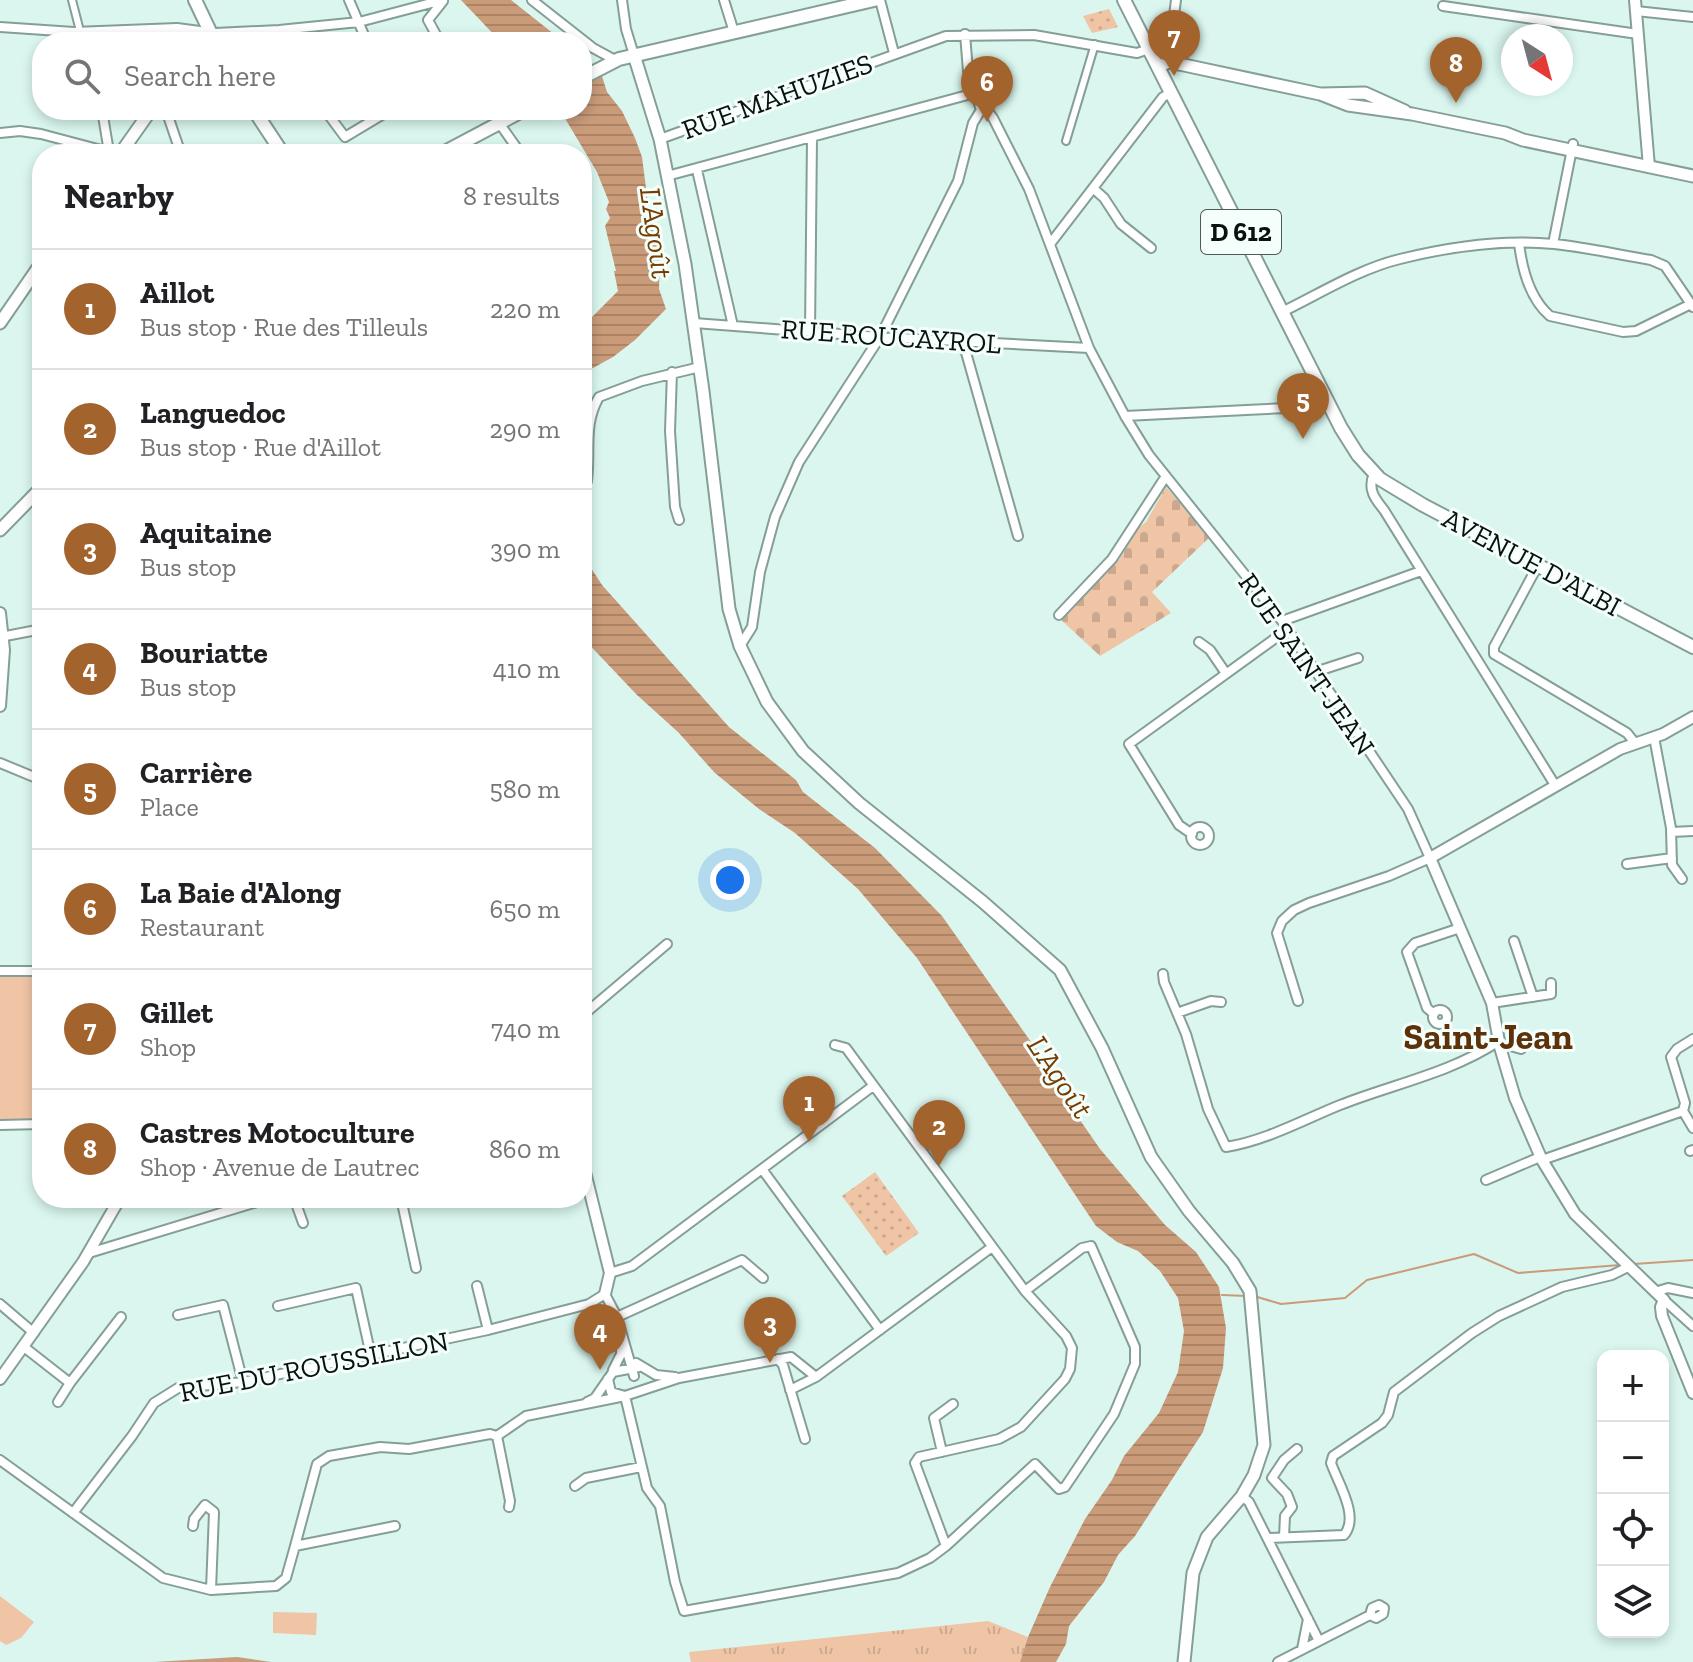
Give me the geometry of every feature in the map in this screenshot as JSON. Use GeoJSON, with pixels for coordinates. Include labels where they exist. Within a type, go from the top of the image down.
{"type":"FeatureCollection","features":[{"type":"Feature","properties":{"kind":"main road"},"geometry":{"type":"LineString","coordinates":[[195,0],[207,32]]}},
{"type":"Feature","properties":{"kind":"main road"},"geometry":{"type":"LineString","coordinates":[[592,72],[615,60],[634,55],[874,0]]}},
{"type":"Feature","properties":{"kind":"main road","name":"D 612"},"geometry":{"type":"LineString","coordinates":[[1124,0],[1149,49],[1163,64],[1171,93],[1326,397],[1352,446],[1374,474]]}},
{"type":"Feature","properties":{"kind":"main road"},"geometry":{"type":"LineString","coordinates":[[634,55],[660,139],[685,264],[729,609],[740,646],[767,702],[803,751],[859,803],[983,902],[1060,970],[1102,1048],[1151,1157],[1189,1211],[1233,1263],[1250,1296],[1264,1445],[1254,1475],[1242,1496],[1207,1537],[1193,1573],[1184,1662]]}},
{"type":"Feature","properties":{"kind":"main road"},"geometry":{"type":"LineString","coordinates":[[1163,64],[1320,94],[1348,105],[1412,114],[1505,133],[1523,140],[1693,170]]}},
{"type":"Feature","properties":{"kind":"main road"},"geometry":{"type":"LineString","coordinates":[[121,144],[142,120]]}},
{"type":"Feature","properties":{"kind":"main road"},"geometry":{"type":"LineString","coordinates":[[261,120],[276,144]]}},
{"type":"Feature","properties":{"kind":"main road"},"geometry":{"type":"LineString","coordinates":[[460,144],[505,120]]}},
{"type":"Feature","properties":{"kind":"main road"},"geometry":{"type":"LineString","coordinates":[[1648,163],[1693,176]]}},
{"type":"Feature","properties":{"kind":"main road"},"geometry":{"type":"LineString","coordinates":[[0,323],[32,285]]}},
{"type":"Feature","properties":{"kind":"main road","name":"AVENUE D'ALBI"},"geometry":{"type":"LineString","coordinates":[[1374,474],[1693,647]]}},
{"type":"Feature","properties":{"kind":"main road"},"geometry":{"type":"LineString","coordinates":[[0,530],[32,497]]}},
{"type":"Feature","properties":{"kind":"street"},"geometry":{"type":"LineString","coordinates":[[72,0],[80,31]]}},
{"type":"Feature","properties":{"kind":"street"},"geometry":{"type":"LineString","coordinates":[[349,0],[363,32]]}},
{"type":"Feature","properties":{"kind":"street"},"geometry":{"type":"LineString","coordinates":[[263,32],[359,22],[443,0]]}},
{"type":"Feature","properties":{"kind":"street"},"geometry":{"type":"LineString","coordinates":[[435,32],[428,20],[443,0]]}},
{"type":"Feature","properties":{"kind":"street"},"geometry":{"type":"LineString","coordinates":[[532,0],[573,32]]}},
{"type":"Feature","properties":{"kind":"street"},"geometry":{"type":"LineString","coordinates":[[622,0],[634,55]]}},
{"type":"Feature","properties":{"kind":"street"},"geometry":{"type":"LineString","coordinates":[[724,0],[734,32]]}},
{"type":"Feature","properties":{"kind":"street"},"geometry":{"type":"LineString","coordinates":[[880,0],[894,53]]}},
{"type":"Feature","properties":{"kind":"street"},"geometry":{"type":"LineString","coordinates":[[1163,64],[1176,0]]}},
{"type":"Feature","properties":{"kind":"street"},"geometry":{"type":"LineString","coordinates":[[1443,6],[1638,34]]}},
{"type":"Feature","properties":{"kind":"street"},"geometry":{"type":"LineString","coordinates":[[1648,163],[1635,6],[1693,17]]}},
{"type":"Feature","properties":{"kind":"street"},"geometry":{"type":"LineString","coordinates":[[0,27],[80,31],[191,28],[198,24],[201,13]]}},
{"type":"Feature","properties":{"kind":"street"},"geometry":{"type":"LineString","coordinates":[[191,28],[198,32]]}},
{"type":"Feature","properties":{"kind":"street","name":"RUE MAHUZIES"},"geometry":{"type":"LineString","coordinates":[[660,139],[894,53],[961,35],[1034,35],[1137,53],[1149,49]]}},
{"type":"Feature","properties":{"kind":"street","name":"RUE SAINT-JEAN"},"geometry":{"type":"LineString","coordinates":[[961,35],[968,71],[981,110],[988,111],[993,118],[1029,189],[1089,348],[1125,416],[1166,476],[1285,625],[1408,809],[1492,1003],[1520,1114],[1541,1159],[1575,1214],[1664,1300]]}},
{"type":"Feature","properties":{"kind":"street"},"geometry":{"type":"LineString","coordinates":[[1066,141],[1095,44]]}},
{"type":"Feature","properties":{"kind":"street"},"geometry":{"type":"LineString","coordinates":[[592,47],[615,60]]}},
{"type":"Feature","properties":{"kind":"street"},"geometry":{"type":"LineString","coordinates":[[667,176],[975,93]]}},
{"type":"Feature","properties":{"kind":"street"},"geometry":{"type":"LineString","coordinates":[[1050,244],[1163,97],[1171,93]]}},
{"type":"Feature","properties":{"kind":"street"},"geometry":{"type":"LineString","coordinates":[[740,646],[752,627],[760,572],[775,517],[799,462],[880,337],[955,189],[973,123],[981,110]]}},
{"type":"Feature","properties":{"kind":"street"},"geometry":{"type":"LineString","coordinates":[[105,120],[111,144]]}},
{"type":"Feature","properties":{"kind":"street"},"geometry":{"type":"LineString","coordinates":[[169,120],[178,144]]}},
{"type":"Feature","properties":{"kind":"street"},"geometry":{"type":"LineString","coordinates":[[332,120],[345,137],[372,120]]}},
{"type":"Feature","properties":{"kind":"street"},"geometry":{"type":"LineString","coordinates":[[497,120],[514,144]]}},
{"type":"Feature","properties":{"kind":"street"},"geometry":{"type":"LineString","coordinates":[[0,133],[34,133],[77,144]]}},
{"type":"Feature","properties":{"kind":"street"},"geometry":{"type":"LineString","coordinates":[[810,332],[812,138]]}},
{"type":"Feature","properties":{"kind":"street"},"geometry":{"type":"LineString","coordinates":[[1553,244],[1572,147]]}},
{"type":"Feature","properties":{"kind":"street"},"geometry":{"type":"LineString","coordinates":[[697,170],[733,326]]}},
{"type":"Feature","properties":{"kind":"street"},"geometry":{"type":"LineString","coordinates":[[1094,189],[1104,198],[1118,227],[1151,248]]}},
{"type":"Feature","properties":{"kind":"street"},"geometry":{"type":"LineString","coordinates":[[1282,312],[1346,280],[1399,259],[1466,247],[1519,243],[1553,244],[1651,260],[1665,266],[1692,305],[1636,331],[1623,332],[1550,316],[1542,309],[1522,268],[1519,243]]}},
{"type":"Feature","properties":{"kind":"street","name":"RUE ROUCAYROL"},"geometry":{"type":"LineString","coordinates":[[694,323],[1089,348]]}},
{"type":"Feature","properties":{"kind":"street"},"geometry":{"type":"LineString","coordinates":[[963,342],[1018,536]]}},
{"type":"Feature","properties":{"kind":"street"},"geometry":{"type":"LineString","coordinates":[[592,411],[599,397],[672,372],[700,367]]}},
{"type":"Feature","properties":{"kind":"street"},"geometry":{"type":"LineString","coordinates":[[672,372],[670,431],[675,507],[679,520]]}},
{"type":"Feature","properties":{"kind":"street"},"geometry":{"type":"LineString","coordinates":[[1125,416],[1307,407],[1326,397]]}},
{"type":"Feature","properties":{"kind":"street"},"geometry":{"type":"LineString","coordinates":[[1374,474],[1371,488],[1376,499],[1555,785]]}},
{"type":"Feature","properties":{"kind":"street"},"geometry":{"type":"LineString","coordinates":[[1059,615],[1112,559],[1166,476]]}},
{"type":"Feature","properties":{"kind":"street"},"geometry":{"type":"LineString","coordinates":[[1384,510],[1382,493],[1388,484]]}},
{"type":"Feature","properties":{"kind":"street"},"geometry":{"type":"LineString","coordinates":[[1538,565],[1494,647],[1494,654],[1627,733],[1635,743]]}},
{"type":"Feature","properties":{"kind":"street"},"geometry":{"type":"LineString","coordinates":[[1192,834],[1179,825],[1129,744],[1285,625],[1421,571]]}},
{"type":"Feature","properties":{"kind":"street"},"geometry":{"type":"LineString","coordinates":[[0,613],[0,706]]}},
{"type":"Feature","properties":{"kind":"street"},"geometry":{"type":"LineString","coordinates":[[1,637],[32,631]]}},
{"type":"Feature","properties":{"kind":"street"},"geometry":{"type":"LineString","coordinates":[[1199,642],[1210,650],[1225,672]]}},
{"type":"Feature","properties":{"kind":"street"},"geometry":{"type":"LineString","coordinates":[[1315,672],[1358,658]]}},
{"type":"Feature","properties":{"kind":"street"},"geometry":{"type":"LineString","coordinates":[[1298,1001],[1277,933],[1282,921],[1294,910],[1430,858],[1555,785],[1693,717]]}},
{"type":"Feature","properties":{"kind":"street"},"geometry":{"type":"LineString","coordinates":[[1654,737],[1671,832],[1672,865],[1682,879]]}},
{"type":"Feature","properties":{"kind":"street"},"geometry":{"type":"LineString","coordinates":[[0,763],[32,776]]}},
{"type":"Feature","properties":{"kind":"street"},"geometry":{"type":"LineString","coordinates":[[1671,832],[1693,831]]}},
{"type":"Feature","properties":{"kind":"street"},"geometry":{"type":"LineString","coordinates":[[1627,864],[1672,858]]}},
{"type":"Feature","properties":{"kind":"street"},"geometry":{"type":"LineString","coordinates":[[1434,1014],[1427,1008],[1407,952],[1415,943],[1460,928]]}},
{"type":"Feature","properties":{"kind":"street"},"geometry":{"type":"LineString","coordinates":[[1514,941],[1533,997]]}},
{"type":"Feature","properties":{"kind":"street"},"geometry":{"type":"LineString","coordinates":[[592,1008],[667,944]]}},
{"type":"Feature","properties":{"kind":"street"},"geometry":{"type":"LineString","coordinates":[[0,971],[32,971]]}},
{"type":"Feature","properties":{"kind":"street"},"geometry":{"type":"LineString","coordinates":[[1163,974],[1208,1109],[1226,1147],[1264,1137],[1500,1044],[1521,1049]]}},
{"type":"Feature","properties":{"kind":"street"},"geometry":{"type":"LineString","coordinates":[[1492,1003],[1551,994],[1551,983]]}},
{"type":"Feature","properties":{"kind":"street"},"geometry":{"type":"LineString","coordinates":[[1177,1013],[1211,1001],[1221,1002]]}},
{"type":"Feature","properties":{"kind":"street"},"geometry":{"type":"LineString","coordinates":[[1693,1039],[1671,1057],[1685,1103],[1683,1111],[1693,1128]]}},
{"type":"Feature","properties":{"kind":"street"},"geometry":{"type":"LineString","coordinates":[[835,1045],[846,1048],[1025,1291],[1066,1336],[1072,1348],[1070,1369],[1065,1379],[1021,1427],[999,1439],[919,1457],[915,1463],[946,1546]]}},
{"type":"Feature","properties":{"kind":"street"},"geometry":{"type":"LineString","coordinates":[[610,1273],[632,1266],[873,1086]]}},
{"type":"Feature","properties":{"kind":"street"},"geometry":{"type":"LineString","coordinates":[[858,1098],[872,1098],[888,1105]]}},
{"type":"Feature","properties":{"kind":"street"},"geometry":{"type":"LineString","coordinates":[[1486,1180],[1683,1111]]}},
{"type":"Feature","properties":{"kind":"street"},"geometry":{"type":"LineString","coordinates":[[0,1125],[32,1124]]}},
{"type":"Feature","properties":{"kind":"street"},"geometry":{"type":"LineString","coordinates":[[762,1169],[880,1330]]}},
{"type":"Feature","properties":{"kind":"street"},"geometry":{"type":"LineString","coordinates":[[592,1200],[610,1273],[605,1294],[631,1356],[636,1384],[628,1394],[641,1467],[647,1488],[660,1506],[684,1611],[898,1573],[930,1558],[946,1546],[1035,1464],[1059,1489],[1065,1487],[1114,1414],[1132,1376],[1135,1347],[1091,1246],[1082,1248],[1025,1291]]}},
{"type":"Feature","properties":{"kind":"street"},"geometry":{"type":"LineString","coordinates":[[0,1379],[89,1253],[114,1208]]}},
{"type":"Feature","properties":{"kind":"street"},"geometry":{"type":"LineString","coordinates":[[89,1253],[237,1208]]}},
{"type":"Feature","properties":{"kind":"street"},"geometry":{"type":"LineString","coordinates":[[298,1208],[303,1223]]}},
{"type":"Feature","properties":{"kind":"street"},"geometry":{"type":"LineString","coordinates":[[403,1208],[416,1268]]}},
{"type":"Feature","properties":{"kind":"street"},"geometry":{"type":"LineString","coordinates":[[790,1390],[816,1377],[992,1247]]}},
{"type":"Feature","properties":{"kind":"street"},"geometry":{"type":"LineString","coordinates":[[617,1317],[628,1315],[742,1260],[763,1278]]}},
{"type":"Feature","properties":{"kind":"street"},"geometry":{"type":"LineString","coordinates":[[1268,1538],[1337,1537],[1349,1529],[1350,1517],[1331,1463],[1333,1456],[1382,1423],[1388,1415],[1394,1392],[1417,1373],[1499,1316],[1562,1287],[1631,1267]]}},
{"type":"Feature","properties":{"kind":"street"},"geometry":{"type":"LineString","coordinates":[[477,1286],[488,1330]]}},
{"type":"Feature","properties":{"kind":"street"},"geometry":{"type":"LineString","coordinates":[[278,1306],[356,1288],[371,1356]]}},
{"type":"Feature","properties":{"kind":"street"},"geometry":{"type":"LineString","coordinates":[[1655,1292],[1668,1288],[1693,1293]]}},
{"type":"Feature","properties":{"kind":"street","name":"RUE DU ROUSSILLON"},"geometry":{"type":"LineString","coordinates":[[73,1513],[154,1403],[178,1388],[243,1382],[371,1356],[589,1304],[605,1294]]}},
{"type":"Feature","properties":{"kind":"street"},"geometry":{"type":"LineString","coordinates":[[1693,1326],[1664,1300],[1662,1316],[1693,1393]]}},
{"type":"Feature","properties":{"kind":"street"},"geometry":{"type":"LineString","coordinates":[[0,1304],[34,1333]]}},
{"type":"Feature","properties":{"kind":"street"},"geometry":{"type":"LineString","coordinates":[[178,1315],[223,1305],[243,1382]]}},
{"type":"Feature","properties":{"kind":"street"},"geometry":{"type":"LineString","coordinates":[[58,1402],[121,1317]]}},
{"type":"Feature","properties":{"kind":"street"},"geometry":{"type":"LineString","coordinates":[[579,1406],[595,1398],[610,1375],[621,1354],[621,1333]]}},
{"type":"Feature","properties":{"kind":"street"},"geometry":{"type":"LineString","coordinates":[[24,1347],[70,1383]]}},
{"type":"Feature","properties":{"kind":"street"},"geometry":{"type":"LineString","coordinates":[[497,1436],[526,1416],[628,1394],[679,1378],[778,1359],[791,1357],[816,1377]]}},
{"type":"Feature","properties":{"kind":"street"},"geometry":{"type":"LineString","coordinates":[[778,1359],[783,1365],[805,1439]]}},
{"type":"Feature","properties":{"kind":"street"},"geometry":{"type":"LineString","coordinates":[[610,1375],[633,1369],[679,1378]]}},
{"type":"Feature","properties":{"kind":"street"},"geometry":{"type":"LineString","coordinates":[[610,1375],[611,1392],[628,1394]]}},
{"type":"Feature","properties":{"kind":"street"},"geometry":{"type":"LineString","coordinates":[[942,1452],[934,1418],[953,1404]]}},
{"type":"Feature","properties":{"kind":"street"},"geometry":{"type":"LineString","coordinates":[[0,1460],[163,1578],[211,1590],[276,1586],[286,1578],[317,1464],[329,1456],[380,1447],[409,1449],[490,1434],[497,1436]]}},
{"type":"Feature","properties":{"kind":"street"},"geometry":{"type":"LineString","coordinates":[[497,1436],[509,1507]]}},
{"type":"Feature","properties":{"kind":"street"},"geometry":{"type":"LineString","coordinates":[[1272,1478],[1284,1460],[1297,1449]]}},
{"type":"Feature","properties":{"kind":"street"},"geometry":{"type":"LineString","coordinates":[[575,1486],[586,1478],[641,1467]]}},
{"type":"Feature","properties":{"kind":"street"},"geometry":{"type":"LineString","coordinates":[[1254,1475],[1261,1479],[1272,1478]]}},
{"type":"Feature","properties":{"kind":"street"},"geometry":{"type":"LineString","coordinates":[[1272,1478],[1287,1494],[1292,1507],[1285,1516],[1284,1537]]}},
{"type":"Feature","properties":{"kind":"street"},"geometry":{"type":"LineString","coordinates":[[1242,1496],[1249,1502],[1319,1641]]}},
{"type":"Feature","properties":{"kind":"street"},"geometry":{"type":"LineString","coordinates":[[193,1526],[194,1519],[205,1505],[214,1512],[211,1590]]}},
{"type":"Feature","properties":{"kind":"street"},"geometry":{"type":"LineString","coordinates":[[295,1546],[395,1526]]}},
{"type":"Feature","properties":{"kind":"street"},"geometry":{"type":"LineString","coordinates":[[1278,1662],[1370,1615]]}},
{"type":"Feature","properties":{"kind":"street"},"geometry":{"type":"LineString","coordinates":[[1302,1649],[1308,1618]]}},
{"type":"Feature","properties":{"kind":"green space"},"geometry":{"type":"Polygon","coordinates":[[[1109,9],[1118,27],[1092,33],[1083,16],[1109,9]]]}},
{"type":"Feature","properties":{"kind":"green space"},"geometry":{"type":"Polygon","coordinates":[[[1166,487],[1210,537],[1152,592],[1171,613],[1100,656],[1059,618],[1114,560],[1119,560],[1166,487]]]}},
{"type":"Feature","properties":{"kind":"green space"},"geometry":{"type":"Polygon","coordinates":[[[32,974],[32,1122],[0,1123],[0,975],[32,974]]]}},
{"type":"Feature","properties":{"kind":"green space"},"geometry":{"type":"Polygon","coordinates":[[[875,1172],[919,1233],[886,1256],[842,1196],[875,1172]]]}},
{"type":"Feature","properties":{"kind":"green space"},"geometry":{"type":"Polygon","coordinates":[[[0,1596],[34,1622],[21,1638],[6,1645],[0,1641],[0,1596]]]}},
{"type":"Feature","properties":{"kind":"green space"},"geometry":{"type":"Polygon","coordinates":[[[273,1612],[317,1613],[316,1635],[273,1633],[273,1612]]]}},
{"type":"Feature","properties":{"kind":"green space"},"geometry":{"type":"Polygon","coordinates":[[[988,1621],[1028,1637],[1020,1662],[691,1662],[689,1652],[988,1621]]]}},
{"type":"Feature","properties":{"kind":"shaded area"},"geometry":{"type":"Polygon","coordinates":[[[461,0],[511,0],[551,32],[491,32],[461,0]]]}},
{"type":"Feature","properties":{"kind":"shaded area"},"geometry":{"type":"Polygon","coordinates":[[[592,65],[601,73],[607,92],[622,111],[642,157],[646,188],[643,190],[649,201],[649,216],[660,253],[659,289],[666,309],[635,340],[592,369],[592,317],[618,291],[605,226],[610,218],[606,209],[609,202],[592,164],[592,144],[580,144],[566,120],[592,120],[592,65]]]}},
{"type":"Feature","properties":{"kind":"shaded area"},"geometry":{"type":"Polygon","coordinates":[[[592,570],[602,585],[729,727],[796,780],[803,792],[875,848],[942,916],[1041,1056],[1055,1084],[1100,1149],[1165,1225],[1196,1252],[1219,1287],[1226,1328],[1223,1368],[1203,1432],[1135,1536],[1118,1555],[1104,1582],[1069,1626],[1066,1644],[1056,1662],[1020,1662],[1050,1587],[1085,1519],[1112,1480],[1124,1456],[1159,1413],[1178,1372],[1184,1331],[1178,1298],[1160,1271],[1138,1251],[1117,1242],[1096,1226],[917,958],[858,889],[795,833],[715,773],[678,732],[592,648],[592,570]]]}},
{"type":"Feature","properties":{"kind":"shaded area"},"geometry":{"type":"Polygon","coordinates":[[[237,1657],[271,1662],[154,1662],[237,1657]]]}},
{"type":"Feature","properties":{"kind":"waterway"},"geometry":{"type":"LineString","coordinates":[[1254,1296],[1281,1304],[1345,1298],[1367,1280],[1474,1254],[1518,1273],[1620,1265]]}},
{"type":"Feature","properties":{"kind":"waterway"},"geometry":{"type":"LineString","coordinates":[[1634,1264],[1693,1260]]}},
{"type":"Feature","properties":{"kind":"waterway"},"geometry":{"type":"LineString","coordinates":[[1222,1295],[1247,1296]]}},
{"type":"Feature","properties":{"kind":"place","name":"Gillet"},"geometry":{"type":"Point","coordinates":[1174,76]}},
{"type":"Feature","properties":{"kind":"place","name":"Castres Motoculture"},"geometry":{"type":"Point","coordinates":[1456,103]}},
{"type":"Feature","properties":{"kind":"place","name":"La Baie d'Along"},"geometry":{"type":"Point","coordinates":[987,122]}},
{"type":"Feature","properties":{"kind":"place","name":"Carrière"},"geometry":{"type":"Point","coordinates":[1303,439]}},
{"type":"Feature","properties":{"kind":"place","name":"Aillot"},"geometry":{"type":"Point","coordinates":[809,1142]}},
{"type":"Feature","properties":{"kind":"place","name":"Languedoc"},"geometry":{"type":"Point","coordinates":[939,1166]}},
{"type":"Feature","properties":{"kind":"place","name":"Aquitaine"},"geometry":{"type":"Point","coordinates":[770,1363]}},
{"type":"Feature","properties":{"kind":"place","name":"Bouriatte"},"geometry":{"type":"Point","coordinates":[600,1370]}},
{"type":"Feature","properties":{"kind":"district","name":"Saint-Jean"},"geometry":{"type":"Point","coordinates":[1488,1036]}},
{"type":"Feature","properties":{"kind":"water label","name":"L'Agoût"},"geometry":{"type":"Point","coordinates":[656,233]}},
{"type":"Feature","properties":{"kind":"water label","name":"L'Agoût"},"geometry":{"type":"Point","coordinates":[1060,1077]}}]}
